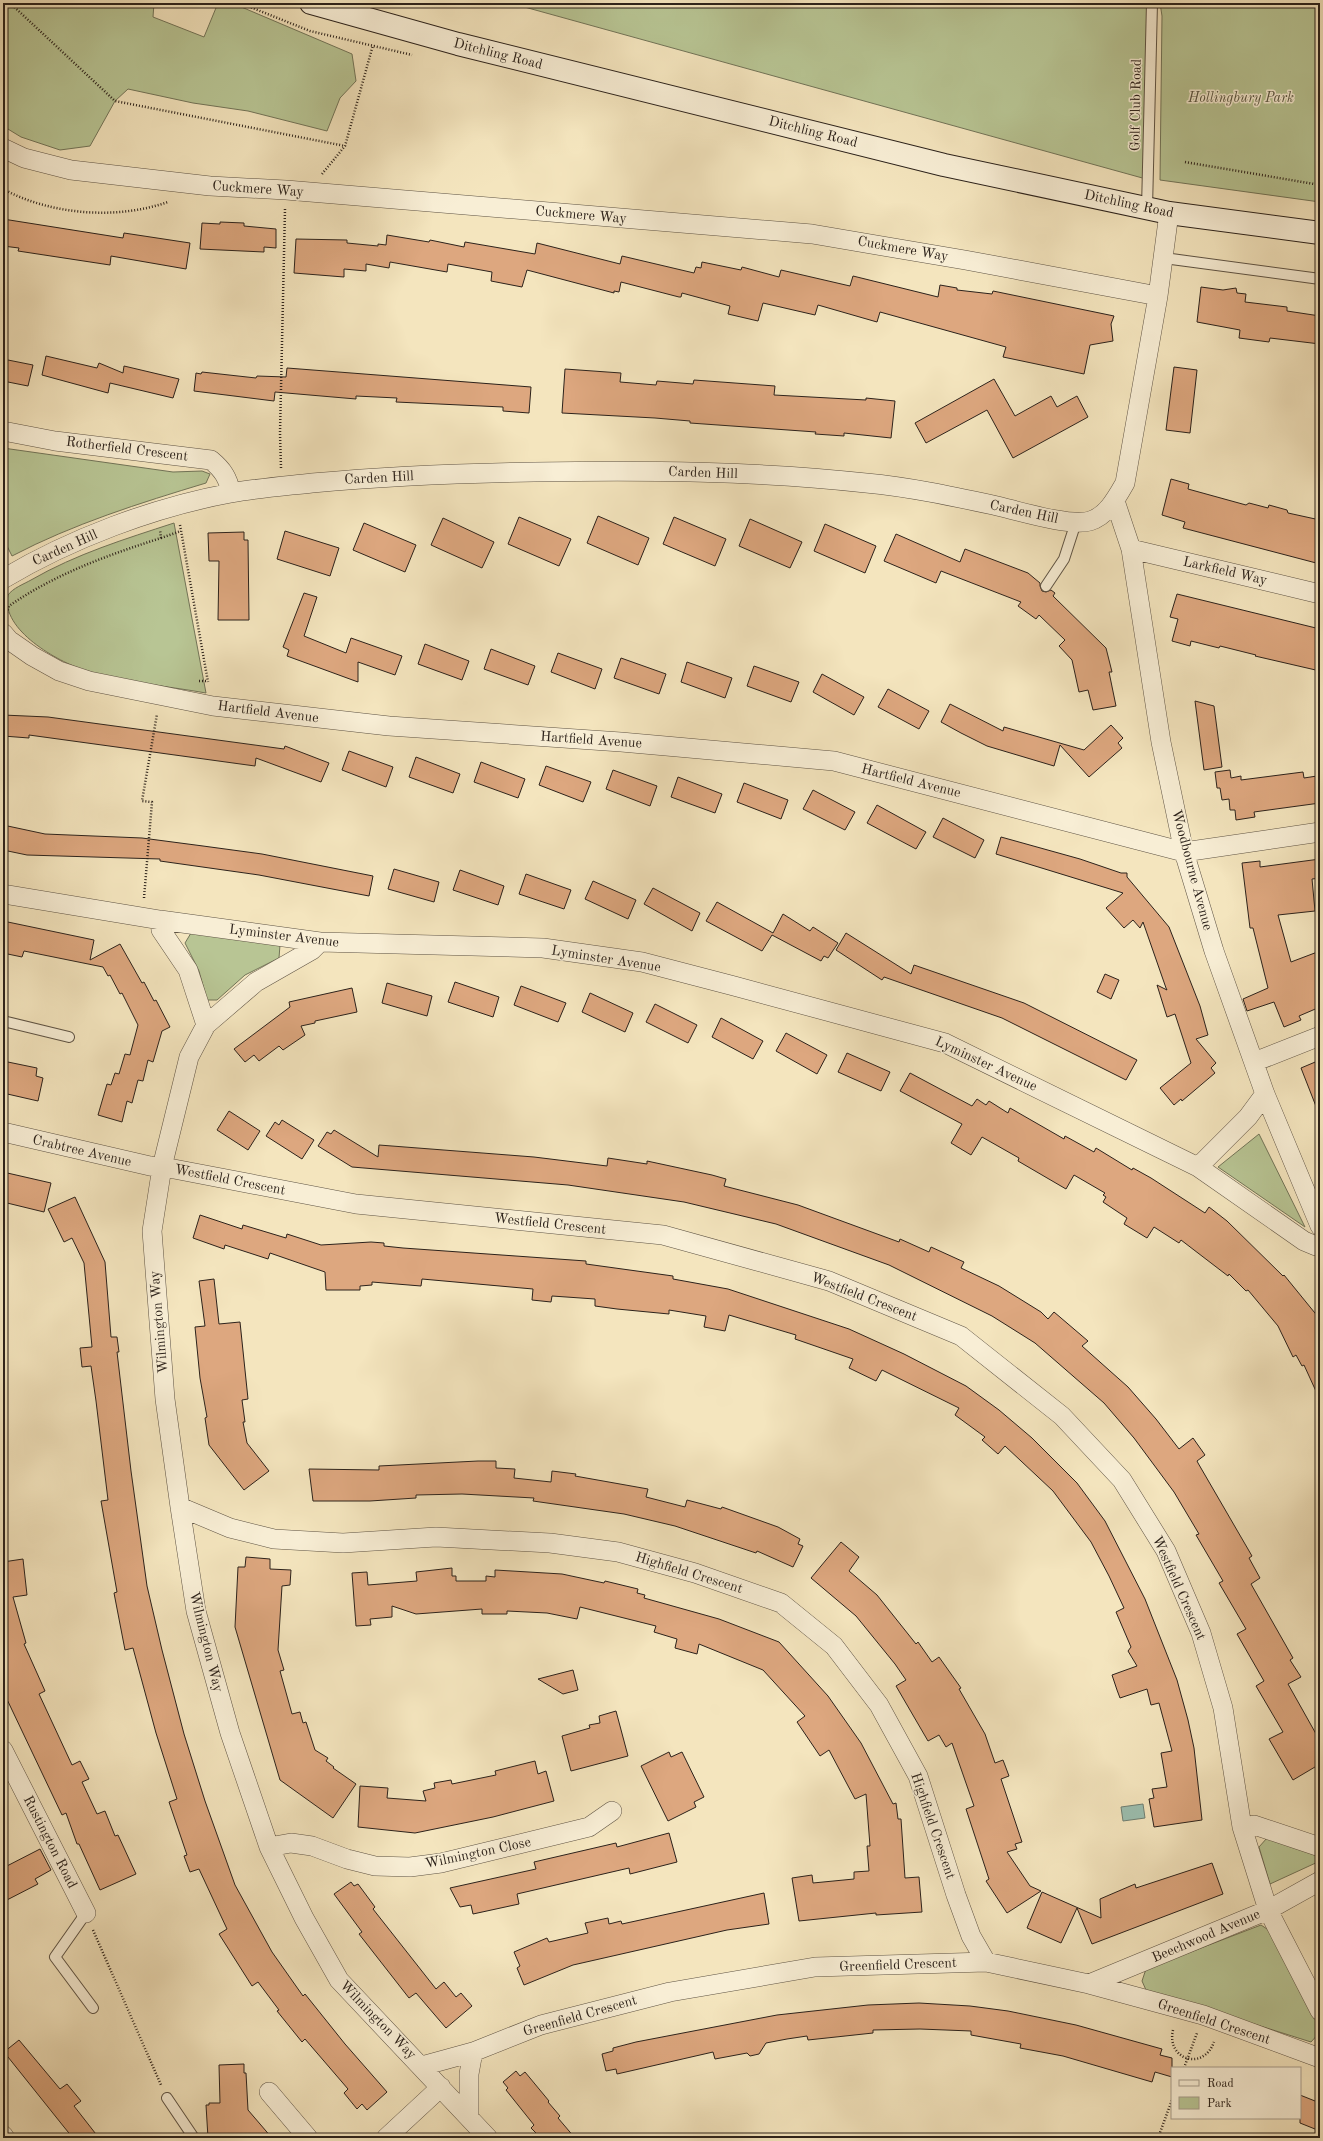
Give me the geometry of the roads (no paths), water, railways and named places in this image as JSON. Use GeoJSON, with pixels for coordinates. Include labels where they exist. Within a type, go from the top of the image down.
{"type":"FeatureCollection","features":[{"type":"Feature","properties":{"kind":"street","name":"Ditchling Road"},"geometry":{"type":"LineString","coordinates":[[311,3],[458,44],[944,165],[1169,213],[1320,233]]}},
{"type":"Feature","properties":{"kind":"street","name":"Cuckmere Way"},"geometry":{"type":"LineString","coordinates":[[3,148],[24,158],[72,170],[210,186],[286,190],[812,234],[973,261],[1158,296]]}},
{"type":"Feature","properties":{"kind":"street","name":"Carden Hill"},"geometry":{"type":"LineString","coordinates":[[3,579],[45,556],[177,506],[231,493],[345,480],[458,474],[570,471],[716,473],[867,483],[952,496],[1076,522],[1088,521],[1096,518],[1114,501],[1125,483],[1158,296],[1169,213]]}},
{"type":"Feature","properties":{"kind":"street","name":"Rotherfield Crescent"},"geometry":{"type":"LineString","coordinates":[[3,431],[55,441],[212,460],[222,468],[228,478],[231,493]]}},
{"type":"Feature","properties":{"kind":"street","name":"Woodbourne Avenue"},"geometry":{"type":"LineString","coordinates":[[1114,501],[1131,549],[1161,742],[1184,852],[1214,951],[1265,1094],[1320,1226]]}},
{"type":"Feature","properties":{"kind":"street","name":"Larkfield Way"},"geometry":{"type":"LineString","coordinates":[[1131,549],[1320,594]]}},
{"type":"Feature","properties":{"kind":"street","name":"Hartfield Avenue"},"geometry":{"type":"LineString","coordinates":[[3,633],[9,640],[59,671],[89,681],[160,694],[213,706],[390,726],[622,742],[834,761],[1184,852]]}},
{"type":"Feature","properties":{"kind":"street"},"geometry":{"type":"LineString","coordinates":[[1184,852],[1320,832]]}},
{"type":"Feature","properties":{"kind":"street","name":"Lyminster Avenue"},"geometry":{"type":"LineString","coordinates":[[3,894],[152,919],[320,942],[542,948],[642,962],[945,1043],[1198,1167],[1304,1241],[1316,1246],[1320,1245]]}},
{"type":"Feature","properties":{"kind":"street"},"geometry":{"type":"LineString","coordinates":[[152,919],[188,970],[206,1025]]}},
{"type":"Feature","properties":{"kind":"street","name":"Wilmington Way"},"geometry":{"type":"LineString","coordinates":[[320,942],[312,950],[256,982],[206,1025],[189,1057],[162,1167],[152,1231],[166,1399],[180,1506],[196,1611],[230,1733],[269,1847],[304,1918],[339,1980],[384,2030],[422,2066],[488,2138]]}},
{"type":"Feature","properties":{"kind":"street"},"geometry":{"type":"LineString","coordinates":[[1254,1062],[1320,1036]]}},
{"type":"Feature","properties":{"kind":"street"},"geometry":{"type":"LineString","coordinates":[[1198,1167],[1248,1117],[1265,1094]]}},
{"type":"Feature","properties":{"kind":"street","name":"Crabtree Avenue"},"geometry":{"type":"LineString","coordinates":[[3,1132],[162,1167]]}},
{"type":"Feature","properties":{"kind":"street","name":"Westfield Crescent"},"geometry":{"type":"LineString","coordinates":[[162,1167],[356,1204],[663,1235],[829,1281],[961,1336],[1062,1416],[1122,1480],[1166,1551],[1201,1633],[1223,1708],[1242,1827],[1268,1910],[1320,2011]]}},
{"type":"Feature","properties":{"kind":"street","name":"Highfield Crescent"},"geometry":{"type":"LineString","coordinates":[[180,1506],[230,1528],[274,1539],[343,1543],[436,1536],[550,1543],[618,1552],[695,1573],[781,1603],[834,1646],[879,1705],[918,1776],[958,1901],[971,1936],[986,1962]]}},
{"type":"Feature","properties":{"kind":"street","name":"Rustington Road"},"geometry":{"type":"LineString","coordinates":[[3,1750],[86,1913]]}},
{"type":"Feature","properties":{"kind":"street","name":"Wilmington Close"},"geometry":{"type":"LineString","coordinates":[[269,1847],[291,1843],[312,1846],[347,1860],[375,1866],[410,1867],[441,1863],[589,1827],[612,1811]]}},
{"type":"Feature","properties":{"kind":"street"},"geometry":{"type":"LineString","coordinates":[[1242,1827],[1254,1825],[1320,1847]]}},
{"type":"Feature","properties":{"kind":"street","name":"Beechwood Avenue"},"geometry":{"type":"LineString","coordinates":[[1089,1984],[1268,1910],[1320,1881]]}},
{"type":"Feature","properties":{"kind":"street","name":"Greenfield Crescent"},"geometry":{"type":"LineString","coordinates":[[422,2066],[473,2052],[541,2025],[670,1992],[815,1967],[986,1962],[1089,1984],[1203,2015],[1320,2058]]}},
{"type":"Feature","properties":{"kind":"street"},"geometry":{"type":"LineString","coordinates":[[469,2116],[469,2074],[473,2052]]}},
{"type":"Feature","properties":{"kind":"street"},"geometry":{"type":"LineString","coordinates":[[386,2138],[441,2087]]}},
{"type":"Feature","properties":{"kind":"street"},"geometry":{"type":"LineString","coordinates":[[269,2092],[308,2138]]}},
{"type":"Feature","properties":{"kind":"lane","name":"Golf Club Road"},"geometry":{"type":"LineString","coordinates":[[1147,208],[1152,3]]}},
{"type":"Feature","properties":{"kind":"lane"},"geometry":{"type":"LineString","coordinates":[[1164,258],[1320,279]]}},
{"type":"Feature","properties":{"kind":"lane"},"geometry":{"type":"LineString","coordinates":[[1046,586],[1064,559],[1076,522]]}},
{"type":"Feature","properties":{"kind":"lane"},"geometry":{"type":"LineString","coordinates":[[3,1021],[69,1037]]}},
{"type":"Feature","properties":{"kind":"lane"},"geometry":{"type":"LineString","coordinates":[[86,1913],[55,1957],[94,2008]]}},
{"type":"Feature","properties":{"kind":"lane"},"geometry":{"type":"LineString","coordinates":[[167,2098],[194,2138]]}},
{"type":"Feature","properties":{"kind":"park label","name":"Hollingbury Park"},"geometry":{"type":"Point","coordinates":[1241,98]}}]}
